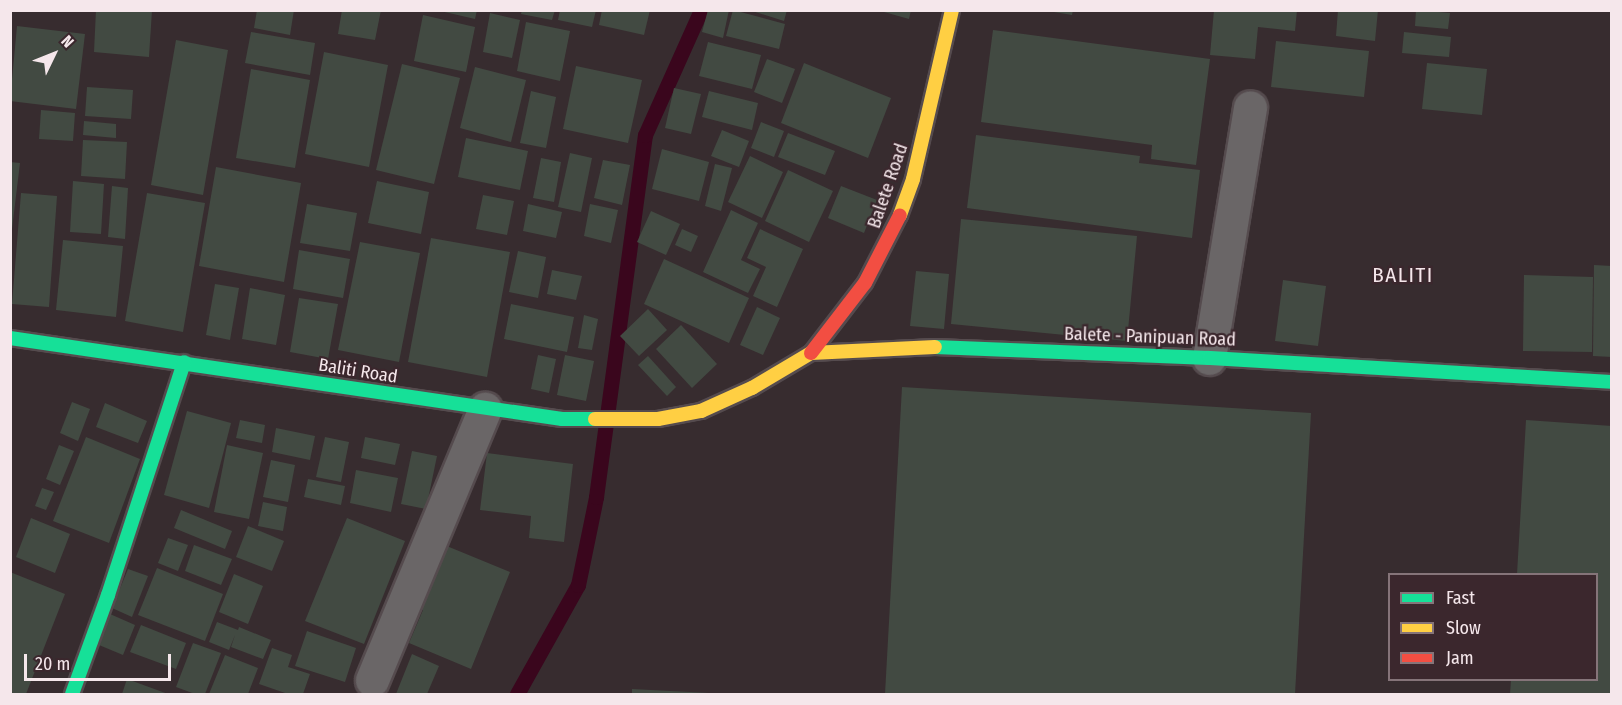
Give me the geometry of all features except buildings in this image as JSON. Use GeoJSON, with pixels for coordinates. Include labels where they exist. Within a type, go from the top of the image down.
{"type":"FeatureCollection","features":[{"type":"Feature","properties":{"kind":"main road","name":"Balete Road"},"geometry":{"type":"LineString","coordinates":[[810,353],[865,284],[893,232],[913,179],[952,10]]}},
{"type":"Feature","properties":{"kind":"main road","name":"Baliti Road"},"geometry":{"type":"LineString","coordinates":[[10,338],[562,419],[658,418],[701,411]]}},
{"type":"Feature","properties":{"kind":"main road","name":"Balete - Panipuan Road"},"geometry":{"type":"LineString","coordinates":[[701,411],[752,388],[810,353],[960,347],[1209,358],[1611,382]]}},
{"type":"Feature","properties":{"kind":"main road"},"geometry":{"type":"LineString","coordinates":[[72,694],[108,595],[184,362]]}},
{"type":"Feature","properties":{"kind":"street"},"geometry":{"type":"LineString","coordinates":[[1209,358],[1250,107]]}},
{"type":"Feature","properties":{"kind":"street"},"geometry":{"type":"LineString","coordinates":[[372,680],[485,409]]}},
{"type":"Feature","properties":{"kind":"waterway"},"geometry":{"type":"LineString","coordinates":[[517,694],[578,585],[596,497],[645,135],[701,10]]}},
{"type":"Feature","properties":{"kind":"traffic: fast"},"geometry":{"type":"LineString","coordinates":[[10,338],[562,419],[595,419]]}},
{"type":"Feature","properties":{"kind":"traffic: fast"},"geometry":{"type":"LineString","coordinates":[[935,347],[1209,358],[1612,382]]}},
{"type":"Feature","properties":{"kind":"traffic: fast"},"geometry":{"type":"LineString","coordinates":[[72,694],[108,595],[184,362]]}},
{"type":"Feature","properties":{"kind":"traffic: slow"},"geometry":{"type":"LineString","coordinates":[[900,215],[913,179],[952,10]]}},
{"type":"Feature","properties":{"kind":"traffic: slow"},"geometry":{"type":"LineString","coordinates":[[595,419],[658,419],[701,411],[752,388],[811,353],[935,347]]}},
{"type":"Feature","properties":{"kind":"traffic: jam"},"geometry":{"type":"LineString","coordinates":[[811,353],[865,283],[900,215]]}},
{"type":"Feature","properties":{"kind":"district","name":"BALITI"},"geometry":{"type":"Point","coordinates":[1403,275]}}]}
